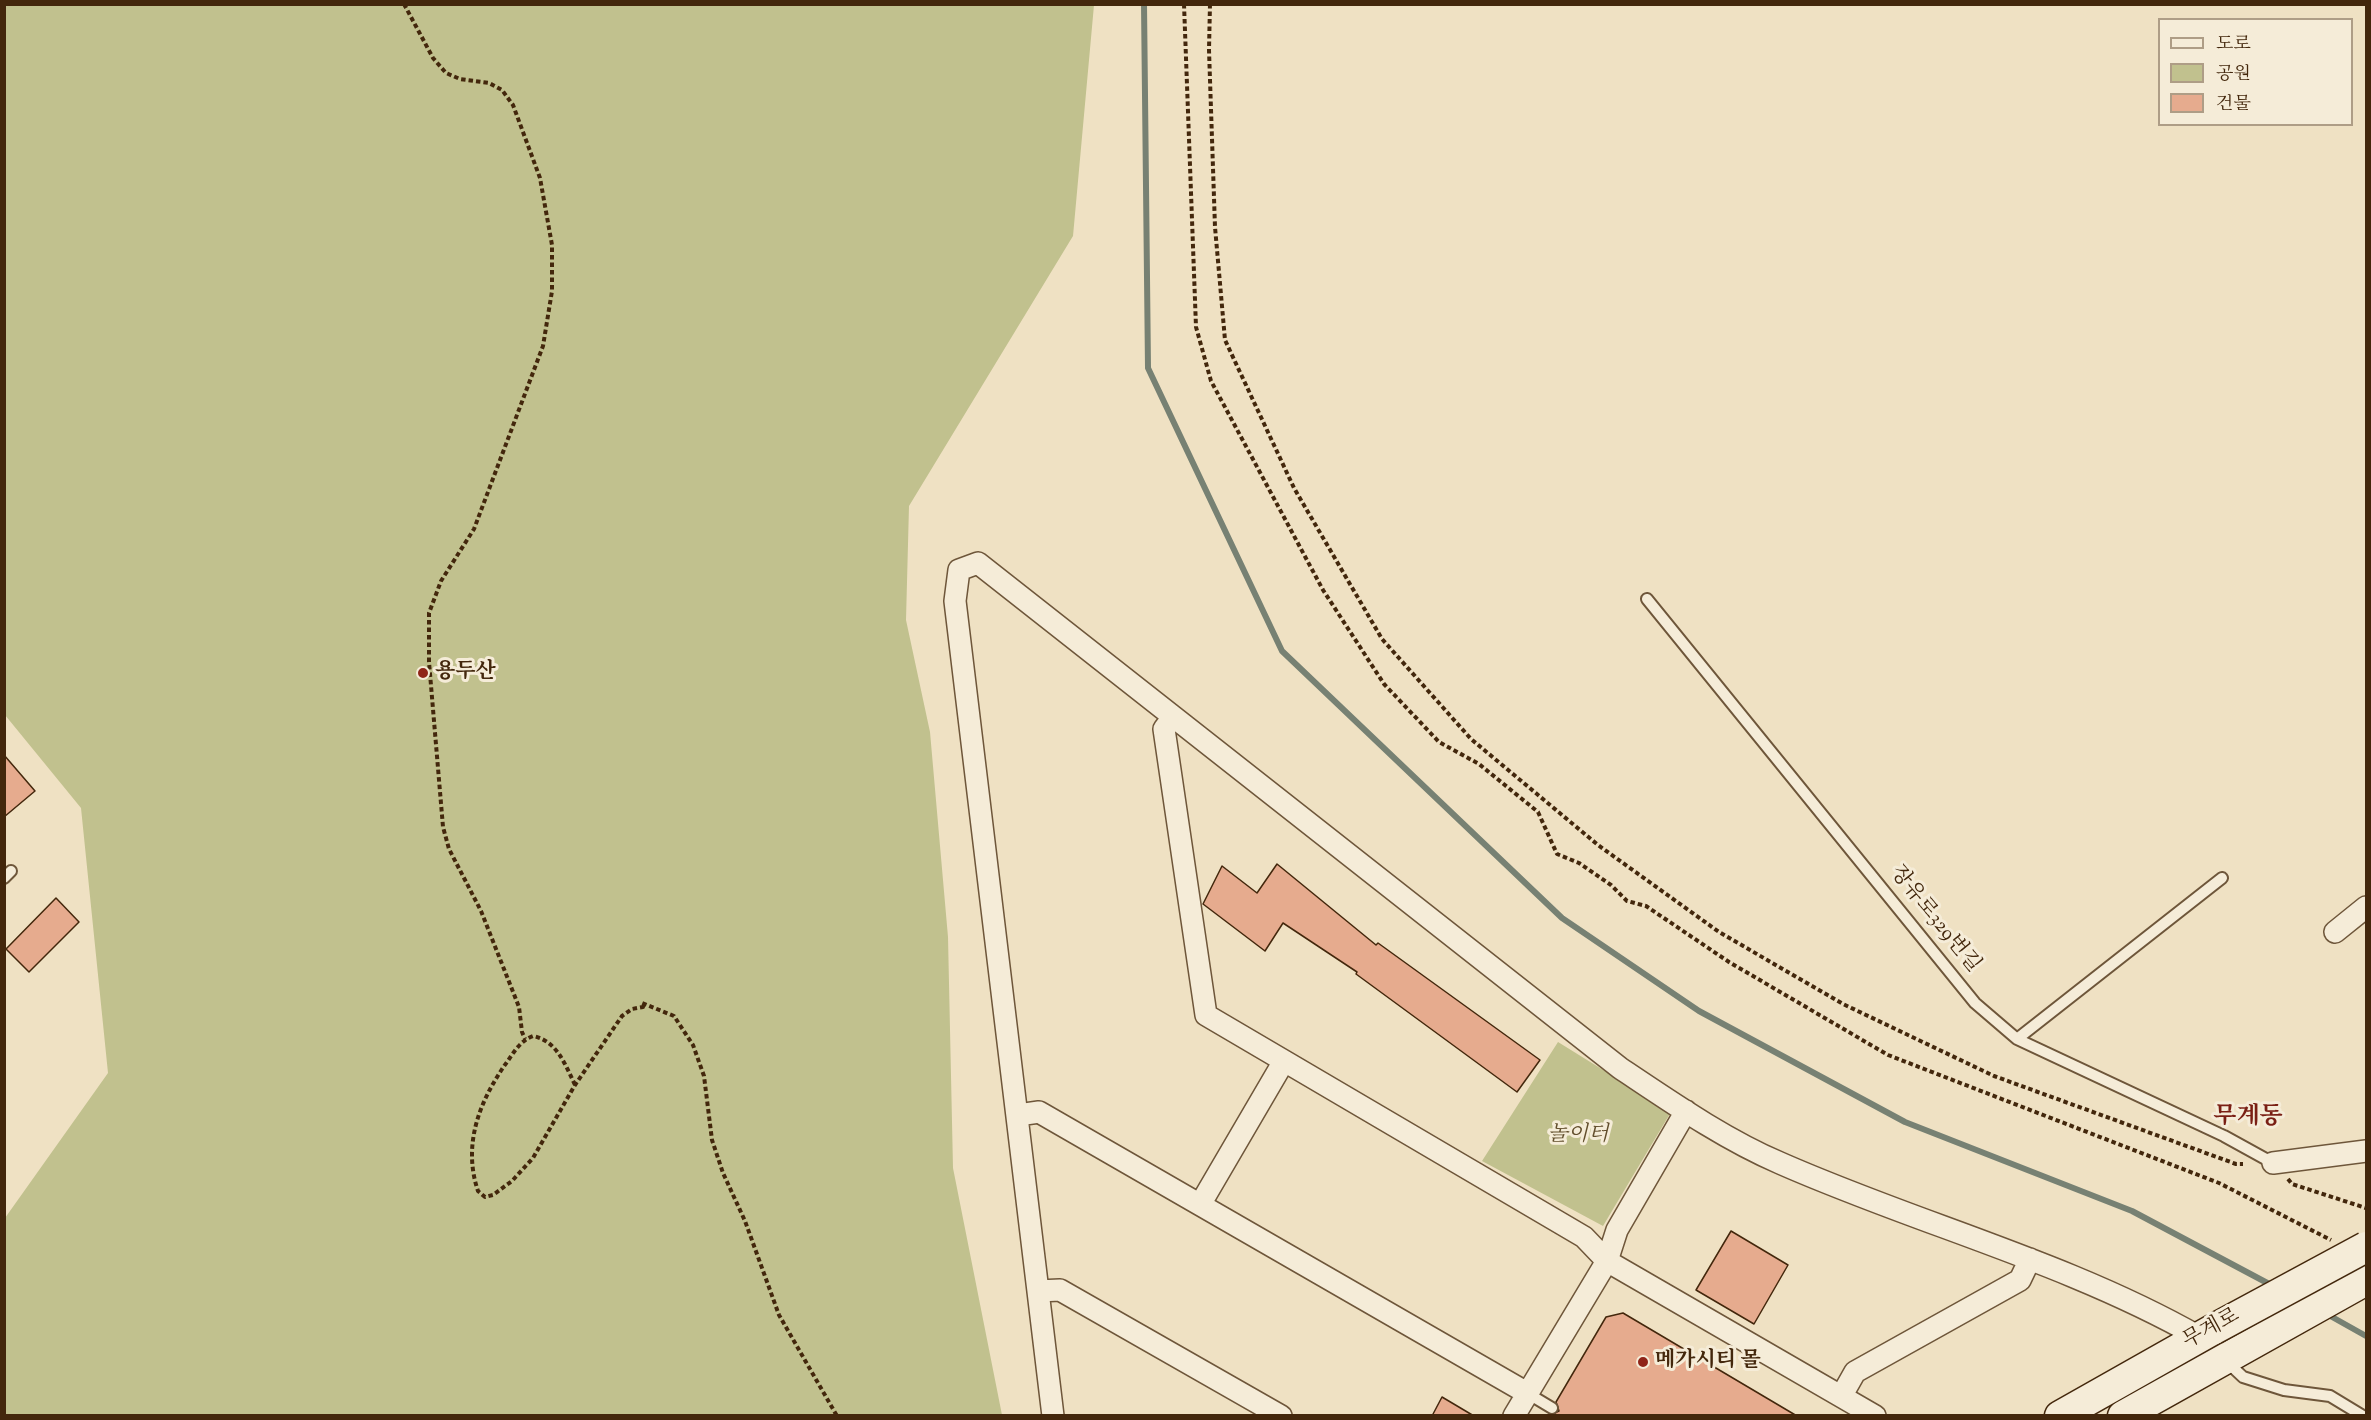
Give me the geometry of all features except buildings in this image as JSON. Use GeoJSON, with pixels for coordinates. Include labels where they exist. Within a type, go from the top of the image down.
{"type":"FeatureCollection","features":[{"type":"Feature","properties":{"kind":"main road","name":"무계로"},"geometry":{"type":"LineString","coordinates":[[2060,1416],[2206,1333],[2367,1247]]}},
{"type":"Feature","properties":{"kind":"main road","name":"무계로"},"geometry":{"type":"LineString","coordinates":[[2123,1416],[2367,1280]]}},
{"type":"Feature","properties":{"kind":"street"},"geometry":{"type":"LineString","coordinates":[[1053,1416],[956,601],[959,570],[978,562],[1620,1068],[1686,1111],[1777,1162],[1869,1201],[2030,1259],[2175,1323],[2206,1333]]}},
{"type":"Feature","properties":{"kind":"street"},"geometry":{"type":"LineString","coordinates":[[1173,717],[1164,729],[1206,1015],[1584,1237],[1607,1261],[1875,1416]]}},
{"type":"Feature","properties":{"kind":"street"},"geometry":{"type":"LineString","coordinates":[[2335,932],[2367,907]]}},
{"type":"Feature","properties":{"kind":"street"},"geometry":{"type":"LineString","coordinates":[[1201,1203],[1284,1061]]}},
{"type":"Feature","properties":{"kind":"street"},"geometry":{"type":"LineString","coordinates":[[1514,1416],[1607,1261],[1617,1230],[1686,1111]]}},
{"type":"Feature","properties":{"kind":"street"},"geometry":{"type":"LineString","coordinates":[[1018,1115],[1039,1112],[1201,1203],[1527,1394]]}},
{"type":"Feature","properties":{"kind":"street"},"geometry":{"type":"LineString","coordinates":[[2273,1163],[2367,1151]]}},
{"type":"Feature","properties":{"kind":"street"},"geometry":{"type":"LineString","coordinates":[[1842,1395],[1855,1372],[2020,1280],[2030,1259]]}},
{"type":"Feature","properties":{"kind":"street"},"geometry":{"type":"LineString","coordinates":[[1038,1291],[1060,1290],[1281,1416]]}},
{"type":"Feature","properties":{"kind":"lane","name":"장유로329번길"},"geometry":{"type":"LineString","coordinates":[[1647,598],[1975,1003],[2017,1039],[2224,1136],[2273,1163]]}},
{"type":"Feature","properties":{"kind":"lane"},"geometry":{"type":"LineString","coordinates":[[2017,1039],[2222,878]]}},
{"type":"Feature","properties":{"kind":"lane"},"geometry":{"type":"LineString","coordinates":[[2234,1353],[2243,1377],[2284,1390],[2330,1396],[2363,1416]]}},
{"type":"Feature","properties":{"kind":"lane"},"geometry":{"type":"LineString","coordinates":[[1527,1394],[1552,1408]]}},
{"type":"Feature","properties":{"kind":"path"},"geometry":{"type":"LineString","coordinates":[[404,4],[433,58],[446,73],[460,79],[489,83],[509,98],[521,122],[540,178],[551,234],[552,291],[543,346],[474,528],[435,593],[427,632],[443,827],[455,862],[481,911],[519,1007],[525,1039]]}},
{"type":"Feature","properties":{"kind":"path"},"geometry":{"type":"LineString","coordinates":[[1184,4],[1196,327],[1211,381],[1323,590],[1384,684],[1439,742],[1479,764],[1538,812],[1557,854],[1579,863],[1611,885],[1627,901],[1647,906],[1737,967],[1888,1055],[2219,1183],[2336,1243]]}},
{"type":"Feature","properties":{"kind":"path"},"geometry":{"type":"LineString","coordinates":[[1210,4],[1209,50],[1215,227],[1225,340],[1294,489],[1382,639],[1472,739],[1598,845],[1710,925],[1843,1004],[1994,1076],[2236,1164],[2273,1163],[2292,1184],[2367,1208]]}},
{"type":"Feature","properties":{"kind":"path"},"geometry":{"type":"LineString","coordinates":[[575,1085],[552,1045],[544,1038],[533,1036],[525,1039],[493,1082],[476,1118],[472,1160],[478,1191],[485,1197],[493,1195],[523,1170],[615,1024],[632,1009],[643,1007],[642,1003],[663,1010],[681,1024],[704,1076],[712,1140],[718,1160],[745,1221],[778,1315],[837,1416]]}},
{"type":"Feature","properties":{"kind":"green space"},"geometry":{"type":"Polygon","coordinates":[[[5,4],[1094,5],[1073,236],[909,506],[906,620],[930,732],[948,937],[953,1168],[1002,1415],[5,1415],[5,1218],[108,1073],[81,808],[5,715],[5,4]]]}},
{"type":"Feature","properties":{"kind":"green space","name":"놀이터"},"geometry":{"type":"Polygon","coordinates":[[[1558,1042],[1671,1112],[1603,1226],[1482,1161],[1558,1042]]]}},
{"type":"Feature","properties":{"kind":"waterway"},"geometry":{"type":"LineString","coordinates":[[1144,4],[1148,368],[1282,651],[1562,918],[1699,1011],[1905,1122],[2132,1211],[2273,1286]]}},
{"type":"Feature","properties":{"kind":"waterway"},"geometry":{"type":"LineString","coordinates":[[2325,1313],[2366,1336]]}},
{"type":"Feature","properties":{"kind":"place","name":"용두산"},"geometry":{"type":"Point","coordinates":[423,673]}},
{"type":"Feature","properties":{"kind":"place","name":"메가시티 몰"},"geometry":{"type":"Point","coordinates":[1643,1362]}},
{"type":"Feature","properties":{"kind":"district","name":"무계동"},"geometry":{"type":"Point","coordinates":[2248,1119]}}]}
